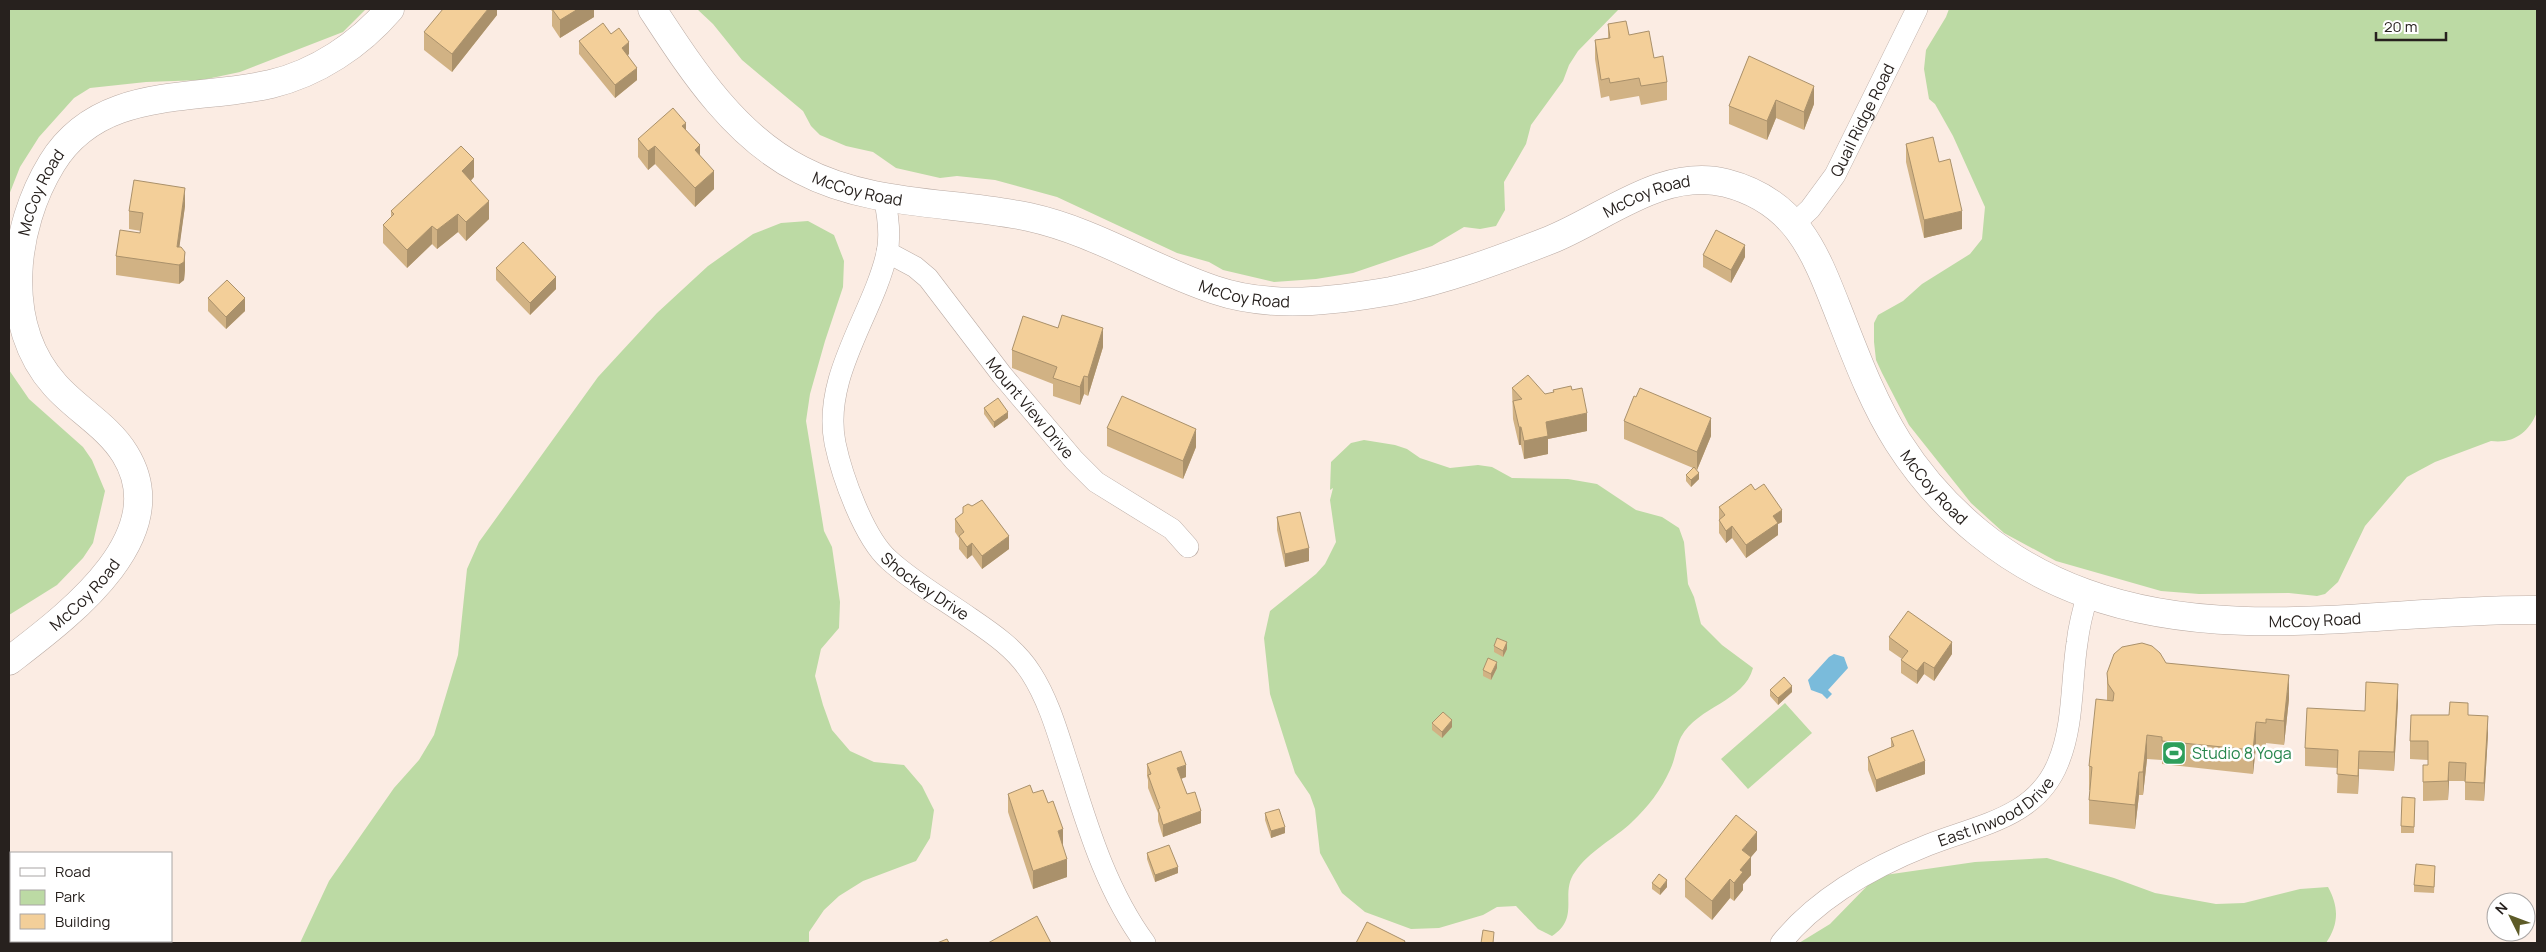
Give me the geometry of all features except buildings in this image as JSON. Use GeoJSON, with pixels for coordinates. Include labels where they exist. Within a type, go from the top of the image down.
{"type":"FeatureCollection","features":[{"type":"Feature","properties":{"kind":"street","name":"McCoy Road"},"geometry":{"type":"LineString","coordinates":[[9,660],[60,620],[101,581],[122,550],[136,522],[139,499],[136,476],[125,453],[110,435],[55,386],[37,362],[26,336],[19,308],[22,247],[28,218],[38,190],[53,162],[69,141],[107,113],[134,104],[272,84],[302,73],[330,60],[358,41],[390,9]]}},
{"type":"Feature","properties":{"kind":"street","name":"McCoy Road"},"geometry":{"type":"LineString","coordinates":[[652,9],[701,81],[730,116],[754,138],[784,160],[828,183],[884,197],[987,210],[1032,218],[1098,239],[1218,292],[1245,298],[1297,301],[1393,290],[1443,278],[1556,238],[1636,197],[1672,184],[1702,180],[1725,183],[1775,205],[1795,223],[1810,244],[1875,402],[1896,440],[1922,476],[1951,509],[1982,536],[2020,562],[2055,581],[2088,594],[2140,610],[2233,622],[2299,621],[2481,609],[2537,610]]}},
{"type":"Feature","properties":{"kind":"street","name":"Quail Ridge Road"},"geometry":{"type":"LineString","coordinates":[[1795,223],[1810,209],[1835,175],[1917,9]]}},
{"type":"Feature","properties":{"kind":"street","name":"Shockey Drive"},"geometry":{"type":"LineString","coordinates":[[884,197],[889,232],[887,252],[839,383],[835,406],[835,442],[856,505],[868,534],[888,560],[989,631],[1019,657],[1031,673],[1060,738],[1100,859],[1117,899],[1145,943]]}},
{"type":"Feature","properties":{"kind":"street","name":"Mount View Drive"},"geometry":{"type":"LineString","coordinates":[[887,252],[916,267],[928,278],[1002,375],[1091,477],[1172,530],[1188,547]]}},
{"type":"Feature","properties":{"kind":"street","name":"East Inwood Drive"},"geometry":{"type":"LineString","coordinates":[[1781,943],[1833,895],[1859,878],[1928,845],[2019,811],[2039,794],[2058,763],[2066,738],[2077,643],[2088,594]]}},
{"type":"Feature","properties":{"kind":"green space"},"geometry":{"type":"Polygon","coordinates":[[[9,9],[366,9],[343,32],[240,72],[202,80],[146,82],[90,88],[74,98],[39,137],[20,167],[9,195],[9,9]]]}},
{"type":"Feature","properties":{"kind":"green space"},"geometry":{"type":"Polygon","coordinates":[[[697,9],[1619,9],[1578,51],[1569,65],[1563,81],[1531,125],[1526,144],[1504,182],[1505,210],[1496,226],[1480,229],[1464,227],[1432,246],[1353,273],[1316,279],[1274,282],[1223,270],[1209,262],[1177,253],[1057,197],[995,180],[957,176],[940,178],[896,168],[873,152],[846,146],[820,135],[811,126],[803,111],[742,60],[713,24],[697,9]]]}},
{"type":"Feature","properties":{"kind":"green space"},"geometry":{"type":"Polygon","coordinates":[[[1949,9],[2537,9],[2537,412],[2530,425],[2520,435],[2507,441],[2491,441],[2435,462],[2407,477],[2365,526],[2338,582],[2325,594],[2317,596],[2289,593],[2199,594],[2161,591],[2056,561],[2004,533],[1971,503],[1909,425],[1876,360],[1874,342],[1874,323],[1878,315],[1903,301],[1922,284],[1970,254],[1982,239],[1985,207],[1953,136],[1935,104],[1929,99],[1924,69],[1926,50],[1949,9]]]}},
{"type":"Feature","properties":{"kind":"green space"},"geometry":{"type":"Polygon","coordinates":[[[808,221],[834,235],[844,261],[843,287],[810,394],[806,421],[824,531],[832,547],[840,602],[839,628],[821,649],[815,676],[832,730],[850,751],[874,762],[904,765],[922,786],[934,810],[930,838],[916,861],[863,881],[839,896],[824,910],[809,932],[809,943],[300,943],[329,881],[394,788],[419,760],[434,735],[458,655],[467,569],[479,542],[598,377],[657,313],[708,266],[753,234],[781,223],[808,221]]]}},
{"type":"Feature","properties":{"kind":"green space"},"geometry":{"type":"Polygon","coordinates":[[[9,370],[29,399],[83,447],[92,460],[105,491],[93,543],[83,558],[57,585],[9,615],[9,370]]]}},
{"type":"Feature","properties":{"kind":"green space"},"geometry":{"type":"Polygon","coordinates":[[[1364,440],[1395,445],[1407,449],[1420,458],[1450,468],[1478,465],[1492,467],[1512,478],[1568,479],[1597,484],[1636,510],[1662,517],[1679,528],[1684,542],[1688,584],[1694,597],[1701,624],[1722,645],[1753,668],[1748,679],[1740,689],[1698,718],[1681,737],[1672,766],[1654,798],[1632,822],[1587,858],[1575,872],[1569,889],[1566,921],[1561,929],[1552,936],[1538,929],[1516,906],[1497,907],[1483,915],[1439,928],[1411,929],[1365,912],[1342,893],[1320,853],[1315,809],[1310,795],[1295,773],[1270,694],[1264,638],[1270,611],[1316,574],[1325,564],[1336,542],[1330,500],[1333,488],[1330,490],[1331,462],[1351,443],[1364,440]]]}},
{"type":"Feature","properties":{"kind":"green space"},"geometry":{"type":"Polygon","coordinates":[[[1785,703],[1812,733],[1748,789],[1721,759],[1785,703]]]}},
{"type":"Feature","properties":{"kind":"green space"},"geometry":{"type":"Polygon","coordinates":[[[2047,858],[2114,878],[2155,893],[2216,904],[2244,903],[2300,889],[2328,887],[2336,908],[2335,922],[2326,943],[1799,943],[1830,924],[1871,882],[1885,875],[1975,862],[2047,858]]]}},
{"type":"Feature","properties":{"kind":"water"},"geometry":{"type":"Polygon","coordinates":[[[1834,654],[1844,657],[1848,668],[1828,690],[1832,694],[1827,699],[1822,694],[1811,690],[1808,680],[1834,654]]]}},
{"type":"Feature","properties":{"kind":"place","name":"Studio 8 Yoga"},"geometry":{"type":"Point","coordinates":[2174,753]}}]}
